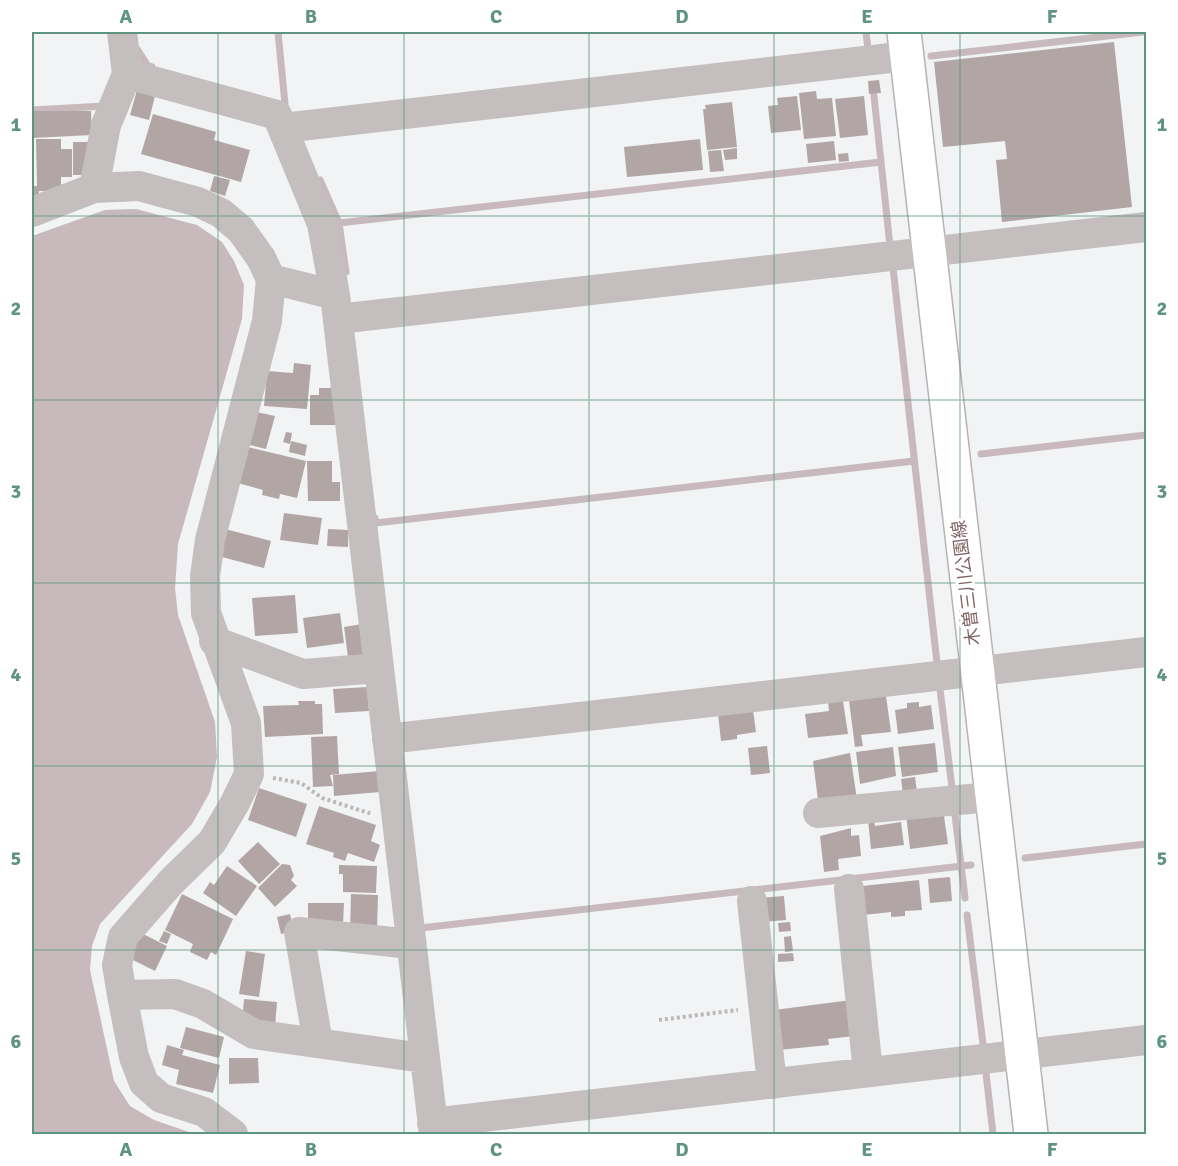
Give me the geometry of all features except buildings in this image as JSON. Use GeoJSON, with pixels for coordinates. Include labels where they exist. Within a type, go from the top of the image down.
{"type":"FeatureCollection","features":[{"type":"Feature","properties":{"kind":"main road","name":"木曽三川公園線"},"geometry":{"type":"LineString","coordinates":[[905,44],[976,672],[1032,1134]]}},
{"type":"Feature","properties":{"kind":"street"},"geometry":{"type":"LineString","coordinates":[[94,188],[106,125],[127,74],[122,32]]}},
{"type":"Feature","properties":{"kind":"street"},"geometry":{"type":"LineString","coordinates":[[283,128],[905,44]]}},
{"type":"Feature","properties":{"kind":"street"},"geometry":{"type":"LineString","coordinates":[[127,74],[277,115],[322,224],[337,307],[433,1129],[868,1072],[1146,1040]]}},
{"type":"Feature","properties":{"kind":"street"},"geometry":{"type":"LineString","coordinates":[[32,212],[94,188],[139,186],[198,202],[221,213],[241,230],[261,258],[271,279],[267,321],[210,540],[205,576],[206,613],[214,641],[246,723],[249,774],[212,842],[171,882],[123,937],[117,966],[134,1057],[144,1083],[162,1098],[204,1112],[233,1134]]}},
{"type":"Feature","properties":{"kind":"street"},"geometry":{"type":"LineString","coordinates":[[271,279],[337,307],[928,252],[1146,227]]}},
{"type":"Feature","properties":{"kind":"street"},"geometry":{"type":"LineString","coordinates":[[214,641],[303,674],[379,668]]}},
{"type":"Feature","properties":{"kind":"street"},"geometry":{"type":"LineString","coordinates":[[387,739],[1146,652]]}},
{"type":"Feature","properties":{"kind":"street"},"geometry":{"type":"LineString","coordinates":[[818,813],[991,797]]}},
{"type":"Feature","properties":{"kind":"street"},"geometry":{"type":"LineString","coordinates":[[849,889],[868,1072]]}},
{"type":"Feature","properties":{"kind":"street"},"geometry":{"type":"LineString","coordinates":[[752,901],[772,1084]]}},
{"type":"Feature","properties":{"kind":"street"},"geometry":{"type":"LineString","coordinates":[[318,1043],[298,932],[411,944]]}},
{"type":"Feature","properties":{"kind":"street"},"geometry":{"type":"LineString","coordinates":[[122,995],[175,994],[203,1004],[254,1034],[423,1058]]}},
{"type":"Feature","properties":{"kind":"path"},"geometry":{"type":"LineString","coordinates":[[249,774],[301,783],[322,798],[397,822]]}},
{"type":"Feature","properties":{"kind":"path"},"geometry":{"type":"LineString","coordinates":[[659,1020],[764,1006]]}},
{"type":"Feature","properties":{"kind":"shaded area"},"geometry":{"type":"Polygon","coordinates":[[[136,209],[197,225],[222,242],[234,261],[244,285],[242,319],[178,544],[175,588],[178,615],[215,722],[217,757],[210,792],[192,824],[100,924],[92,946],[90,970],[114,1081],[130,1106],[154,1120],[195,1134],[32,1134],[32,236],[105,210],[136,209]]]}},
{"type":"Feature","properties":{"kind":"waterway"},"geometry":{"type":"LineString","coordinates":[[278,32],[285,104]]}},
{"type":"Feature","properties":{"kind":"waterway"},"geometry":{"type":"LineString","coordinates":[[866,32],[868,49]]}},
{"type":"Feature","properties":{"kind":"waterway"},"geometry":{"type":"LineString","coordinates":[[931,56],[1143,32]]}},
{"type":"Feature","properties":{"kind":"waterway"},"geometry":{"type":"LineString","coordinates":[[137,49],[148,66],[152,67]]}},
{"type":"Feature","properties":{"kind":"waterway"},"geometry":{"type":"LineString","coordinates":[[874,96],[890,246]]}},
{"type":"Feature","properties":{"kind":"waterway"},"geometry":{"type":"LineString","coordinates":[[32,110],[104,106],[105,103]]}},
{"type":"Feature","properties":{"kind":"waterway"},"geometry":{"type":"LineString","coordinates":[[339,223],[881,162]]}},
{"type":"Feature","properties":{"kind":"waterway"},"geometry":{"type":"LineString","coordinates":[[320,180],[339,223],[346,272]]}},
{"type":"Feature","properties":{"kind":"waterway"},"geometry":{"type":"LineString","coordinates":[[893,268],[937,663]]}},
{"type":"Feature","properties":{"kind":"waterway"},"geometry":{"type":"LineString","coordinates":[[981,454],[1146,435]]}},
{"type":"Feature","properties":{"kind":"waterway"},"geometry":{"type":"LineString","coordinates":[[375,518],[376,523],[914,461]]}},
{"type":"Feature","properties":{"kind":"waterway"},"geometry":{"type":"LineString","coordinates":[[940,689],[952,788]]}},
{"type":"Feature","properties":{"kind":"waterway"},"geometry":{"type":"LineString","coordinates":[[955,815],[965,898]]}},
{"type":"Feature","properties":{"kind":"waterway"},"geometry":{"type":"LineString","coordinates":[[1025,858],[1146,844]]}},
{"type":"Feature","properties":{"kind":"waterway"},"geometry":{"type":"LineString","coordinates":[[421,928],[971,865]]}},
{"type":"Feature","properties":{"kind":"waterway"},"geometry":{"type":"LineString","coordinates":[[967,915],[984,1052]]}},
{"type":"Feature","properties":{"kind":"waterway"},"geometry":{"type":"LineString","coordinates":[[986,1073],[993,1134]]}}]}
